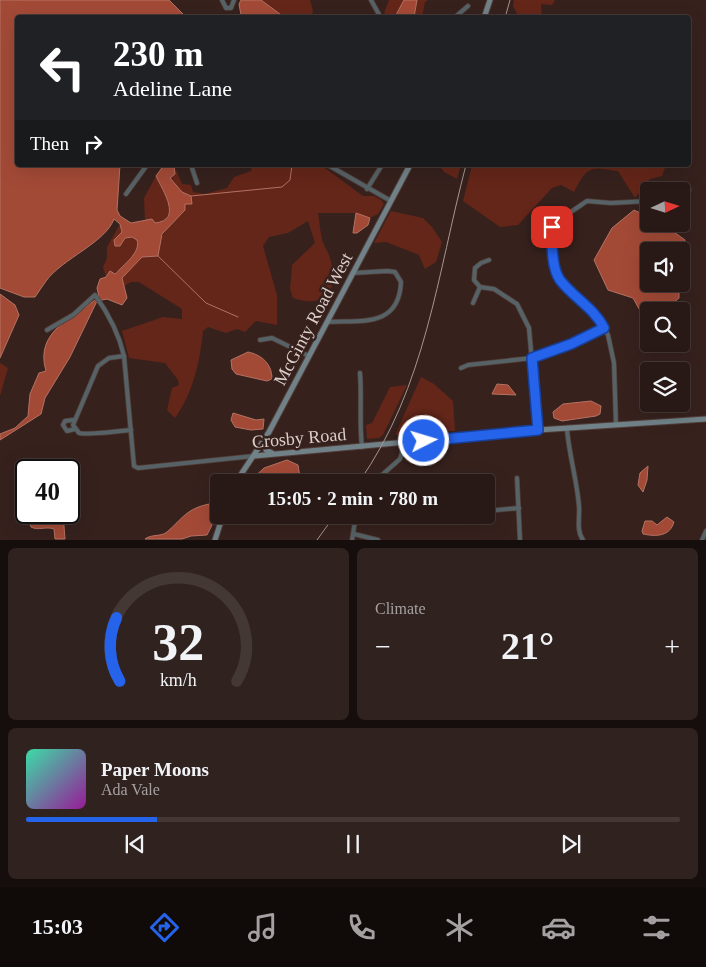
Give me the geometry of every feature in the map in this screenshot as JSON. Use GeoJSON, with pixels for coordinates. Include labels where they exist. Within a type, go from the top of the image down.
{"type":"FeatureCollection","features":[{"type":"Feature","properties":{"kind":"street"},"geometry":{"type":"LineString","coordinates":[[222,0],[226,8],[231,8],[234,0]]}},
{"type":"Feature","properties":{"kind":"street"},"geometry":{"type":"LineString","coordinates":[[371,0],[379,15]]}},
{"type":"Feature","properties":{"kind":"street"},"geometry":{"type":"LineString","coordinates":[[485,15],[490,0]]}},
{"type":"Feature","properties":{"kind":"street"},"geometry":{"type":"LineString","coordinates":[[458,15],[468,6]]}},
{"type":"Feature","properties":{"kind":"street"},"geometry":{"type":"LineString","coordinates":[[126,194],[146,167]]}},
{"type":"Feature","properties":{"kind":"street"},"geometry":{"type":"LineString","coordinates":[[192,167],[197,183]]}},
{"type":"Feature","properties":{"kind":"street"},"geometry":{"type":"LineString","coordinates":[[331,167],[390,201]]}},
{"type":"Feature","properties":{"kind":"street"},"geometry":{"type":"LineString","coordinates":[[368,189],[381,167]]}},
{"type":"Feature","properties":{"kind":"street","name":"McGinty Road West"},"geometry":{"type":"LineString","coordinates":[[242,474],[265,438],[409,167]]}},
{"type":"Feature","properties":{"kind":"street"},"geometry":{"type":"LineString","coordinates":[[616,425],[614,363],[611,344],[596,315],[558,275],[554,265],[552,227],[556,221],[569,215],[587,201],[611,203],[640,201]]}},
{"type":"Feature","properties":{"kind":"street"},"geometry":{"type":"LineString","coordinates":[[489,260],[480,262],[473,272],[474,280],[480,287],[494,289],[517,304],[530,332],[538,430]]}},
{"type":"Feature","properties":{"kind":"street"},"geometry":{"type":"LineString","coordinates":[[327,322],[380,318],[390,313],[396,304],[401,282],[394,272],[353,273]]}},
{"type":"Feature","properties":{"kind":"street"},"geometry":{"type":"LineString","coordinates":[[473,303],[480,287]]}},
{"type":"Feature","properties":{"kind":"street","name":"Crosby Road"},"geometry":{"type":"LineString","coordinates":[[47,330],[73,315],[95,295],[98,299],[121,344],[124,356],[134,466],[138,468],[280,453],[538,430],[706,419]]}},
{"type":"Feature","properties":{"kind":"street"},"geometry":{"type":"LineString","coordinates":[[461,368],[468,365],[532,358],[571,344],[604,328]]}},
{"type":"Feature","properties":{"kind":"street"},"geometry":{"type":"LineString","coordinates":[[260,340],[272,338],[309,356]]}},
{"type":"Feature","properties":{"kind":"street"},"geometry":{"type":"LineString","coordinates":[[75,429],[73,420],[98,366],[109,358],[124,356]]}},
{"type":"Feature","properties":{"kind":"street"},"geometry":{"type":"LineString","coordinates":[[360,373],[361,398],[359,416],[362,447]]}},
{"type":"Feature","properties":{"kind":"street"},"geometry":{"type":"LineString","coordinates":[[73,420],[65,421],[63,425],[66,431],[75,429],[85,435],[101,431],[131,430]]}},
{"type":"Feature","properties":{"kind":"street"},"geometry":{"type":"LineString","coordinates":[[568,429],[569,453],[579,507],[580,534],[583,540]]}},
{"type":"Feature","properties":{"kind":"street"},"geometry":{"type":"LineString","coordinates":[[265,438],[264,447],[267,451],[280,453]]}},
{"type":"Feature","properties":{"kind":"street"},"geometry":{"type":"LineString","coordinates":[[383,474],[400,459],[406,442]]}},
{"type":"Feature","properties":{"kind":"street"},"geometry":{"type":"LineString","coordinates":[[517,478],[520,540]]}},
{"type":"Feature","properties":{"kind":"street"},"geometry":{"type":"LineString","coordinates":[[495,510],[519,508]]}},
{"type":"Feature","properties":{"kind":"street"},"geometry":{"type":"LineString","coordinates":[[215,540],[220,524]]}},
{"type":"Feature","properties":{"kind":"street"},"geometry":{"type":"LineString","coordinates":[[352,540],[355,524]]}},
{"type":"Feature","properties":{"kind":"street"},"geometry":{"type":"LineString","coordinates":[[702,540],[706,531]]}},
{"type":"Feature","properties":{"kind":"street"},"geometry":{"type":"LineString","coordinates":[[354,534],[378,540]]}},
{"type":"Feature","properties":{"kind":"shaded area"},"geometry":{"type":"Polygon","coordinates":[[[0,0],[169,0],[184,15],[15,15],[15,167],[120,167],[117,210],[120,216],[131,223],[152,219],[155,223],[163,221],[168,216],[169,211],[169,204],[156,176],[163,167],[174,167],[175,174],[170,178],[182,192],[191,196],[192,204],[185,204],[185,210],[162,234],[158,256],[142,257],[122,278],[127,298],[122,305],[107,299],[97,301],[70,357],[45,398],[41,414],[0,440],[0,434],[15,428],[28,416],[30,394],[39,373],[46,371],[44,357],[46,345],[51,335],[59,326],[99,297],[97,288],[100,279],[106,277],[110,271],[115,274],[127,263],[136,250],[137,240],[132,237],[125,238],[120,246],[115,246],[114,240],[122,232],[120,224],[114,219],[102,236],[53,273],[35,297],[24,297],[0,288],[0,0]]]}},
{"type":"Feature","properties":{"kind":"shaded area"},"geometry":{"type":"Polygon","coordinates":[[[241,0],[261,0],[281,15],[241,15],[239,4],[241,0]]]}},
{"type":"Feature","properties":{"kind":"shaded area"},"geometry":{"type":"Polygon","coordinates":[[[261,0],[310,0],[313,11],[312,15],[281,15],[261,0]]]}},
{"type":"Feature","properties":{"kind":"shaded area"},"geometry":{"type":"Polygon","coordinates":[[[389,0],[428,0],[425,2],[422,15],[388,15],[384,13],[389,0]]]}},
{"type":"Feature","properties":{"kind":"shaded area"},"geometry":{"type":"Polygon","coordinates":[[[404,0],[417,0],[414,15],[397,15],[404,0]]]}},
{"type":"Feature","properties":{"kind":"shaded area"},"geometry":{"type":"Polygon","coordinates":[[[514,0],[555,0],[552,5],[541,4],[542,15],[518,15],[513,6],[514,0]]]}},
{"type":"Feature","properties":{"kind":"shaded area"},"geometry":{"type":"Polygon","coordinates":[[[175,167],[182,184],[191,185],[193,192],[205,194],[227,188],[234,177],[251,171],[252,167],[324,167],[363,196],[374,196],[384,204],[378,214],[370,218],[356,213],[318,213],[324,246],[329,255],[333,277],[329,293],[315,301],[293,298],[290,289],[292,265],[315,243],[308,221],[288,233],[269,237],[263,246],[277,295],[277,325],[256,321],[245,332],[237,329],[226,333],[208,327],[203,331],[195,377],[187,398],[175,418],[167,410],[172,388],[179,385],[178,380],[165,363],[129,358],[122,331],[163,317],[182,319],[182,309],[139,282],[131,282],[124,286],[121,278],[142,257],[150,257],[160,251],[161,239],[164,233],[185,210],[185,204],[191,196],[182,192],[170,178],[176,170],[175,167]]]}},
{"type":"Feature","properties":{"kind":"shaded area"},"geometry":{"type":"Polygon","coordinates":[[[440,167],[460,167],[457,179],[444,172],[440,167]]]}},
{"type":"Feature","properties":{"kind":"shaded area"},"geometry":{"type":"Polygon","coordinates":[[[472,167],[665,167],[662,176],[650,179],[648,182],[640,182],[640,192],[635,198],[618,171],[591,170],[583,177],[574,192],[561,185],[552,188],[518,225],[500,227],[463,201],[472,167]]]}},
{"type":"Feature","properties":{"kind":"shaded area"},"geometry":{"type":"Polygon","coordinates":[[[156,176],[166,197],[169,211],[168,216],[163,221],[154,223],[152,219],[145,221],[144,198],[156,176]]]}},
{"type":"Feature","properties":{"kind":"shaded area"},"geometry":{"type":"Polygon","coordinates":[[[634,210],[640,213],[640,232],[674,232],[685,240],[685,242],[640,242],[640,292],[679,292],[679,298],[674,302],[640,302],[640,310],[633,298],[608,290],[594,260],[612,228],[634,210]]]}},
{"type":"Feature","properties":{"kind":"shaded area"},"geometry":{"type":"Polygon","coordinates":[[[391,211],[423,218],[432,227],[442,242],[436,262],[425,269],[419,255],[386,242],[374,243],[391,211]]]}},
{"type":"Feature","properties":{"kind":"shaded area"},"geometry":{"type":"Polygon","coordinates":[[[356,213],[370,218],[368,225],[357,233],[353,233],[356,213]]]}},
{"type":"Feature","properties":{"kind":"shaded area"},"geometry":{"type":"Polygon","coordinates":[[[120,224],[122,232],[114,240],[132,237],[137,240],[136,251],[128,262],[106,277],[103,267],[107,258],[107,247],[120,224]]]}},
{"type":"Feature","properties":{"kind":"shaded area"},"geometry":{"type":"Polygon","coordinates":[[[0,294],[15,305],[19,315],[0,358],[0,294]]]}},
{"type":"Feature","properties":{"kind":"shaded area"},"geometry":{"type":"Polygon","coordinates":[[[248,352],[258,355],[265,361],[272,374],[272,379],[267,381],[236,374],[232,369],[231,360],[248,352]]]}},
{"type":"Feature","properties":{"kind":"shaded area"},"geometry":{"type":"Polygon","coordinates":[[[0,363],[8,368],[0,396],[0,363]]]}},
{"type":"Feature","properties":{"kind":"shaded area"},"geometry":{"type":"Polygon","coordinates":[[[421,377],[434,384],[453,401],[455,431],[395,435],[421,377]]]}},
{"type":"Feature","properties":{"kind":"shaded area"},"geometry":{"type":"Polygon","coordinates":[[[497,384],[508,385],[516,395],[492,394],[497,384]]]}},
{"type":"Feature","properties":{"kind":"shaded area"},"geometry":{"type":"Polygon","coordinates":[[[407,385],[383,435],[379,438],[367,439],[366,425],[372,423],[390,387],[407,385]]]}},
{"type":"Feature","properties":{"kind":"shaded area"},"geometry":{"type":"Polygon","coordinates":[[[591,401],[601,406],[600,414],[562,421],[554,418],[553,412],[563,404],[591,401]]]}},
{"type":"Feature","properties":{"kind":"shaded area"},"geometry":{"type":"Polygon","coordinates":[[[233,413],[256,420],[264,419],[263,429],[251,430],[235,427],[231,420],[233,413]]]}},
{"type":"Feature","properties":{"kind":"shaded area"},"geometry":{"type":"Polygon","coordinates":[[[287,460],[298,465],[300,474],[258,474],[264,468],[287,460]]]}},
{"type":"Feature","properties":{"kind":"shaded area"},"geometry":{"type":"Polygon","coordinates":[[[648,466],[647,480],[643,492],[638,485],[640,473],[648,466]]]}},
{"type":"Feature","properties":{"kind":"shaded area"},"geometry":{"type":"Polygon","coordinates":[[[209,504],[210,524],[212,525],[207,535],[191,536],[182,539],[145,539],[150,536],[165,534],[190,511],[209,504]]]}},
{"type":"Feature","properties":{"kind":"shaded area"},"geometry":{"type":"Polygon","coordinates":[[[667,517],[674,522],[666,533],[658,535],[643,534],[645,521],[652,521],[657,525],[667,517]]]}},
{"type":"Feature","properties":{"kind":"shaded area"},"geometry":{"type":"Polygon","coordinates":[[[30,524],[64,524],[65,539],[55,539],[54,529],[36,529],[31,527],[30,524]]]}},
{"type":"Feature","properties":{"kind":"waterway"},"geometry":{"type":"LineString","coordinates":[[191,196],[282,187],[290,180],[292,167]]}},
{"type":"Feature","properties":{"kind":"waterway"},"geometry":{"type":"LineString","coordinates":[[158,256],[206,303],[238,317]]}},
{"type":"Feature","properties":{"kind":"railway"},"geometry":{"type":"LineString","coordinates":[[506,15],[510,0]]}},
{"type":"Feature","properties":{"kind":"railway"},"geometry":{"type":"LineString","coordinates":[[364,474],[382,446],[400,408],[415,369],[427,329],[466,167]]}},
{"type":"Feature","properties":{"kind":"railway"},"geometry":{"type":"LineString","coordinates":[[317,540],[329,524]]}},
{"type":"Feature","properties":{"kind":"route"},"geometry":{"type":"LineString","coordinates":[[424,441],[538,430],[532,358],[558,350],[604,328],[591,309],[560,280],[554,265],[552,227]]}}]}
